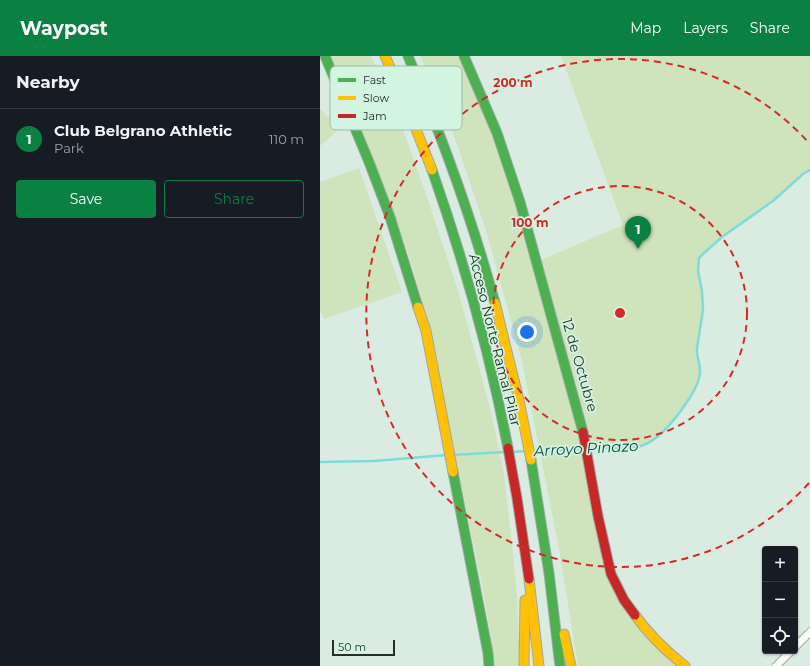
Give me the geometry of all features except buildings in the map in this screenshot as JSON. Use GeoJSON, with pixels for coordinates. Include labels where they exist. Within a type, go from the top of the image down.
{"type":"FeatureCollection","features":[{"type":"Feature","properties":{"kind":"main road"},"geometry":{"type":"LineString","coordinates":[[324,56],[330,70]]}},
{"type":"Feature","properties":{"kind":"main road","name":"Acceso Norte Ramal Pilar"},"geometry":{"type":"LineString","coordinates":[[385,56],[389,66]]}},
{"type":"Feature","properties":{"kind":"main road","name":"Acceso Norte Ramal Pilar"},"geometry":{"type":"LineString","coordinates":[[408,56],[412,66]]}},
{"type":"Feature","properties":{"kind":"main road","name":"12 de Octubre"},"geometry":{"type":"LineString","coordinates":[[464,56],[497,133],[520,202],[557,339],[581,420],[598,516],[608,562],[616,588],[647,631],[670,655],[686,666]]}},
{"type":"Feature","properties":{"kind":"main road"},"geometry":{"type":"LineString","coordinates":[[355,130],[369,162],[402,253],[426,331],[454,472],[488,653],[489,666]]}},
{"type":"Feature","properties":{"kind":"main road","name":"Acceso Norte Ramal Pilar"},"geometry":{"type":"LineString","coordinates":[[415,130],[430,168],[456,243],[486,350],[513,475],[526,561],[539,666]]}},
{"type":"Feature","properties":{"kind":"main road","name":"Acceso Norte Ramal Pilar"},"geometry":{"type":"LineString","coordinates":[[439,130],[479,246],[512,366],[534,474],[552,586],[560,666]]}},
{"type":"Feature","properties":{"kind":"main road"},"geometry":{"type":"LineString","coordinates":[[524,666],[526,561]]}},
{"type":"Feature","properties":{"kind":"main road"},"geometry":{"type":"LineString","coordinates":[[552,586],[571,666]]}},
{"type":"Feature","properties":{"kind":"street"},"geometry":{"type":"LineString","coordinates":[[798,644],[809,635]]}},
{"type":"Feature","properties":{"kind":"street"},"geometry":{"type":"LineString","coordinates":[[776,666],[788,654]]}},
{"type":"Feature","properties":{"kind":"green space"},"geometry":{"type":"Polygon","coordinates":[[[329,56],[371,56],[375,66],[333,66],[329,56]]]}},
{"type":"Feature","properties":{"kind":"green space"},"geometry":{"type":"Polygon","coordinates":[[[420,56],[459,56],[495,140],[526,239],[577,422],[605,572],[618,600],[635,624],[654,645],[677,666],[578,666],[559,549],[522,361],[488,237],[451,130],[462,130],[462,66],[424,66],[420,56]]]}},
{"type":"Feature","properties":{"kind":"green space"},"geometry":{"type":"Polygon","coordinates":[[[561,56],[810,56],[810,170],[803,174],[773,201],[722,237],[699,258],[698,271],[702,291],[703,310],[697,348],[700,370],[698,380],[690,398],[663,432],[646,444],[638,447],[587,449],[536,262],[623,225],[561,56]]]}},
{"type":"Feature","properties":{"kind":"green space"},"geometry":{"type":"Polygon","coordinates":[[[320,108],[330,119],[330,130],[338,130],[320,146],[320,108]]]}},
{"type":"Feature","properties":{"kind":"green space"},"geometry":{"type":"Polygon","coordinates":[[[361,130],[403,130],[459,294],[492,416],[504,474],[517,597],[520,666],[494,666],[491,637],[482,585],[428,321],[410,259],[375,164],[361,130]]]}},
{"type":"Feature","properties":{"kind":"green space"},"geometry":{"type":"Polygon","coordinates":[[[359,168],[402,292],[324,319],[320,310],[320,182],[359,168]]]}},
{"type":"Feature","properties":{"kind":"waterway","name":"Arroyo Pinazo"},"geometry":{"type":"LineString","coordinates":[[532,451],[638,447],[650,442],[663,432],[690,398],[695,389],[700,373],[697,348],[703,310],[702,291],[698,271],[699,258],[722,237],[773,201],[803,174],[810,170]]}},
{"type":"Feature","properties":{"kind":"waterway","name":"Arroyo Pinazo"},"geometry":{"type":"LineString","coordinates":[[512,452],[525,451]]}},
{"type":"Feature","properties":{"kind":"waterway","name":"Arroyo Pinazo"},"geometry":{"type":"LineString","coordinates":[[452,455],[505,452]]}},
{"type":"Feature","properties":{"kind":"waterway","name":"Arroyo Pinazo"},"geometry":{"type":"LineString","coordinates":[[320,462],[374,461],[447,455]]}},
{"type":"Feature","properties":{"kind":"traffic: fast"},"geometry":{"type":"LineString","coordinates":[[325,56],[330,68]]}},
{"type":"Feature","properties":{"kind":"traffic: fast"},"geometry":{"type":"LineString","coordinates":[[408,56],[412,66]]}},
{"type":"Feature","properties":{"kind":"traffic: fast"},"geometry":{"type":"LineString","coordinates":[[464,56],[497,133],[520,202],[583,432]]}},
{"type":"Feature","properties":{"kind":"traffic: fast"},"geometry":{"type":"LineString","coordinates":[[356,130],[390,217],[418,307]]}},
{"type":"Feature","properties":{"kind":"traffic: fast"},"geometry":{"type":"LineString","coordinates":[[438,130],[456,178],[495,303]]}},
{"type":"Feature","properties":{"kind":"traffic: fast"},"geometry":{"type":"LineString","coordinates":[[432,170],[455,239],[475,308],[493,378],[508,448]]}},
{"type":"Feature","properties":{"kind":"traffic: fast"},"geometry":{"type":"LineString","coordinates":[[531,460],[549,573],[560,666]]}},
{"type":"Feature","properties":{"kind":"traffic: fast"},"geometry":{"type":"LineString","coordinates":[[453,472],[488,653],[489,666]]}},
{"type":"Feature","properties":{"kind":"traffic: slow"},"geometry":{"type":"LineString","coordinates":[[385,56],[389,66]]}},
{"type":"Feature","properties":{"kind":"traffic: slow"},"geometry":{"type":"LineString","coordinates":[[416,130],[432,170]]}},
{"type":"Feature","properties":{"kind":"traffic: slow"},"geometry":{"type":"LineString","coordinates":[[495,303],[519,400],[531,460]]}},
{"type":"Feature","properties":{"kind":"traffic: slow"},"geometry":{"type":"LineString","coordinates":[[418,307],[426,331],[453,472]]}},
{"type":"Feature","properties":{"kind":"traffic: slow"},"geometry":{"type":"LineString","coordinates":[[529,579],[539,666]]}},
{"type":"Feature","properties":{"kind":"traffic: slow"},"geometry":{"type":"LineString","coordinates":[[524,666],[525,600]]}},
{"type":"Feature","properties":{"kind":"traffic: slow"},"geometry":{"type":"LineString","coordinates":[[635,615],[658,642],[685,666]]}},
{"type":"Feature","properties":{"kind":"traffic: slow"},"geometry":{"type":"LineString","coordinates":[[564,634],[571,666]]}},
{"type":"Feature","properties":{"kind":"traffic: jam"},"geometry":{"type":"LineString","coordinates":[[583,432],[598,516],[611,574],[624,600],[635,615]]}},
{"type":"Feature","properties":{"kind":"traffic: jam"},"geometry":{"type":"LineString","coordinates":[[508,448],[529,579]]}},
{"type":"Feature","properties":{"kind":"place","name":"Club Belgrano Athletic"},"geometry":{"type":"Point","coordinates":[638,249]}}]}
